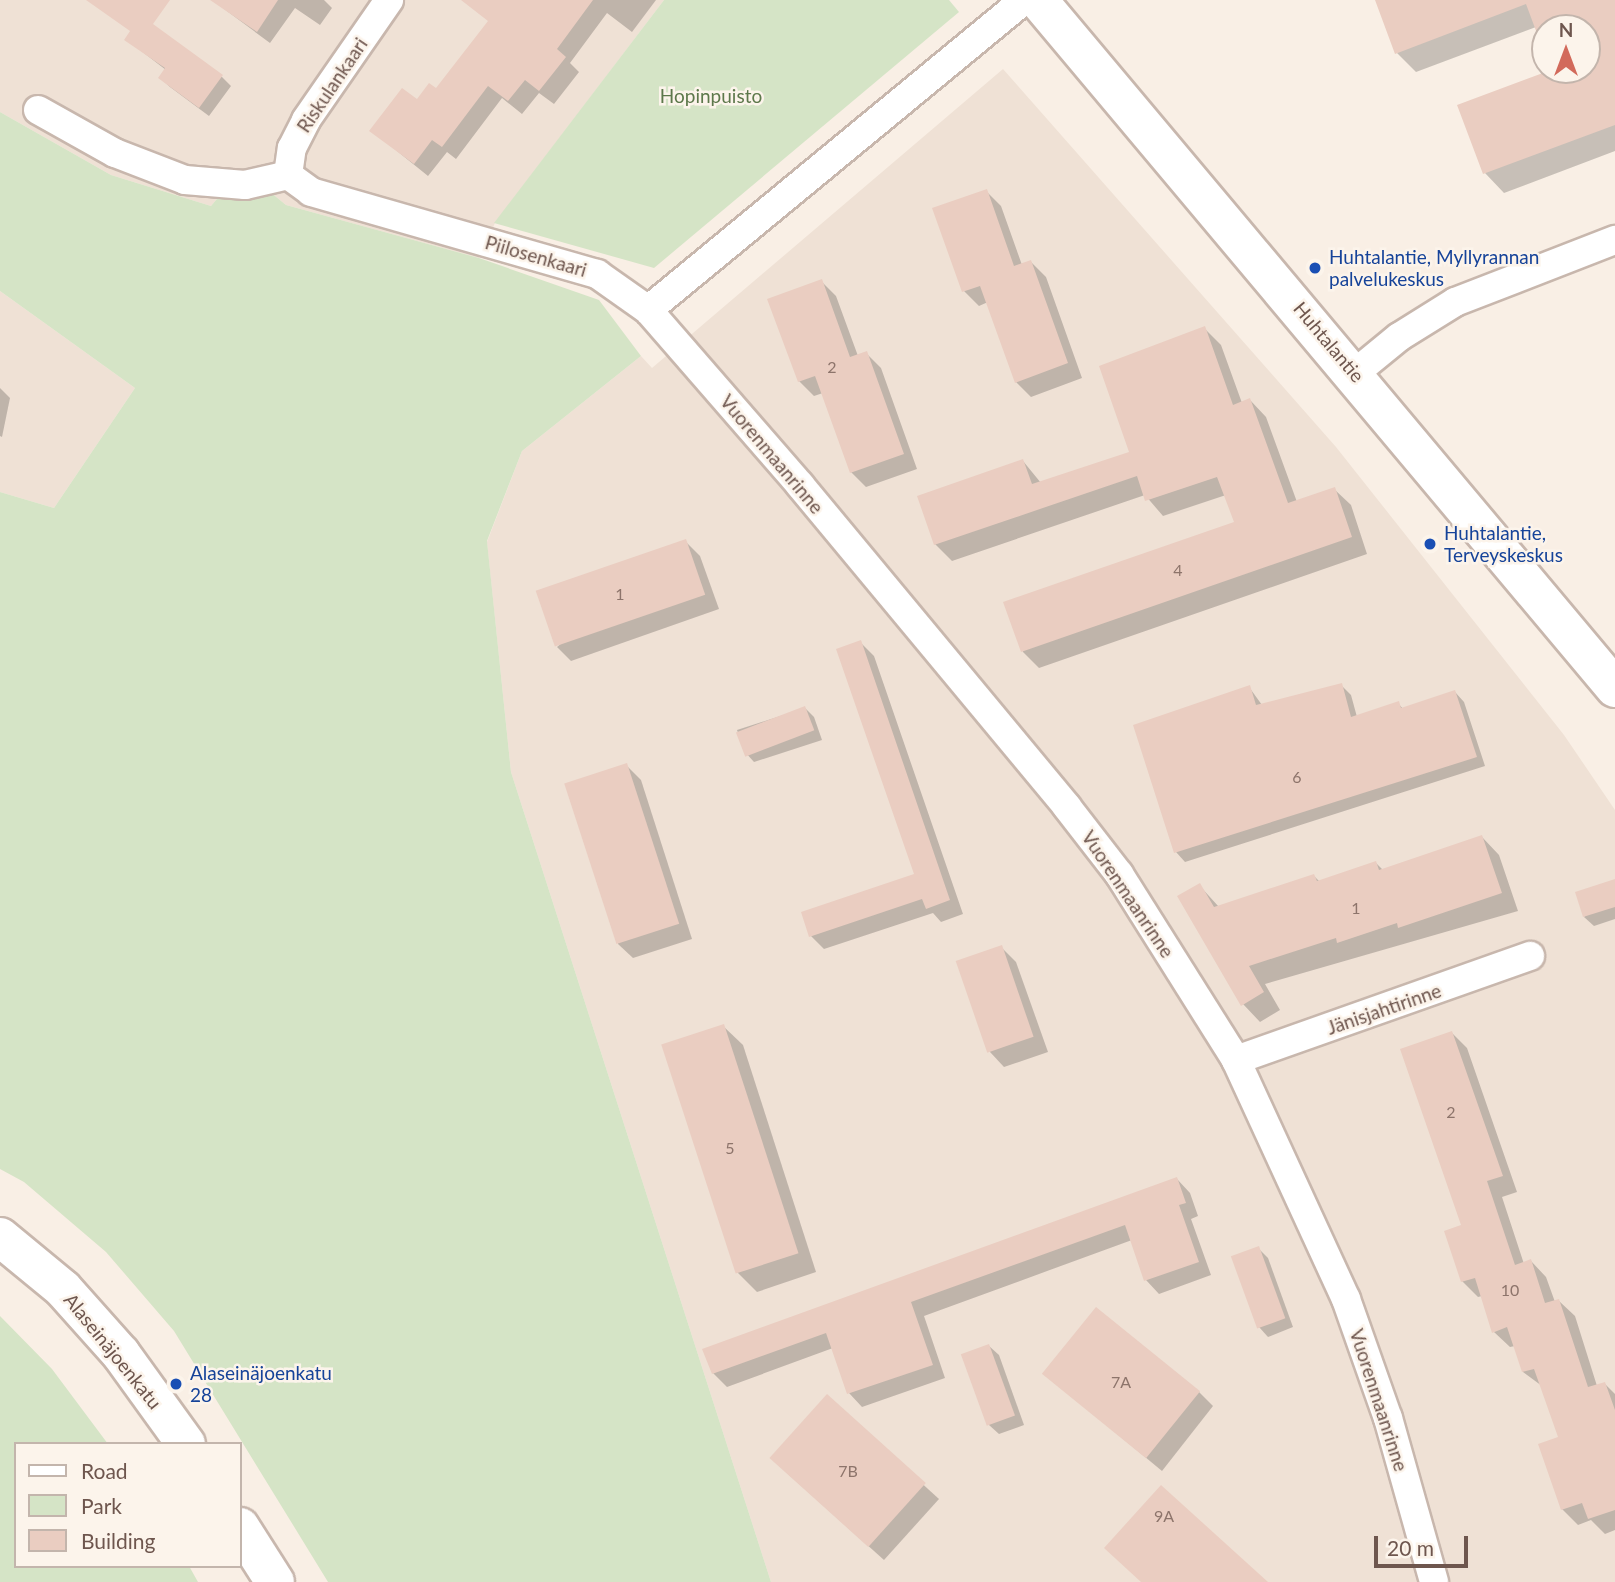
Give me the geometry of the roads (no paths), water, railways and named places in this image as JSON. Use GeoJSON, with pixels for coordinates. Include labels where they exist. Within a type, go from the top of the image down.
{"type":"FeatureCollection","features":[{"type":"Feature","properties":{"kind":"main road","name":"Huhtalantie"},"geometry":{"type":"LineString","coordinates":[[1038,0],[1355,373],[1615,688]]}},
{"type":"Feature","properties":{"kind":"main road","name":"Alaseinäjoenkatu"},"geometry":{"type":"LineString","coordinates":[[0,1237],[62,1289],[121,1354],[185,1442]]}},
{"type":"Feature","properties":{"kind":"main road"},"geometry":{"type":"LineString","coordinates":[[242,1530],[275,1582]]}},
{"type":"Feature","properties":{"kind":"street","name":"Riskulankaari"},"geometry":{"type":"LineString","coordinates":[[288,175],[292,148],[306,120],[389,0]]}},
{"type":"Feature","properties":{"kind":"street"},"geometry":{"type":"LineString","coordinates":[[648,310],[1024,0]]}},
{"type":"Feature","properties":{"kind":"street"},"geometry":{"type":"LineString","coordinates":[[38,110],[115,153],[185,180],[245,185],[288,175]]}},
{"type":"Feature","properties":{"kind":"street","name":"Piilosenkaari"},"geometry":{"type":"LineString","coordinates":[[288,175],[311,192],[597,274],[648,310]]}},
{"type":"Feature","properties":{"kind":"street"},"geometry":{"type":"LineString","coordinates":[[1355,373],[1399,337],[1455,302],[1615,240]]}},
{"type":"Feature","properties":{"kind":"street","name":"Vuorenmaanrinne"},"geometry":{"type":"LineString","coordinates":[[648,310],[800,485],[1067,807],[1119,874],[1236,1060],[1346,1299],[1388,1418],[1434,1582]]}},
{"type":"Feature","properties":{"kind":"street","name":"Jänisjahtirinne"},"geometry":{"type":"LineString","coordinates":[[1236,1060],[1530,956]]}},
{"type":"Feature","properties":{"kind":"place","name":"Huhtalantie, Myllyrannan palvelukeskus"},"geometry":{"type":"Point","coordinates":[1315,268]}},
{"type":"Feature","properties":{"kind":"place","name":"Huhtalantie, Terveyskeskus"},"geometry":{"type":"Point","coordinates":[1430,544]}},
{"type":"Feature","properties":{"kind":"place","name":"Alaseinäjoenkatu 28"},"geometry":{"type":"Point","coordinates":[176,1384]}},
{"type":"Feature","properties":{"kind":"park label","name":"Hopinpuisto"},"geometry":{"type":"Point","coordinates":[711,96]}}]}
